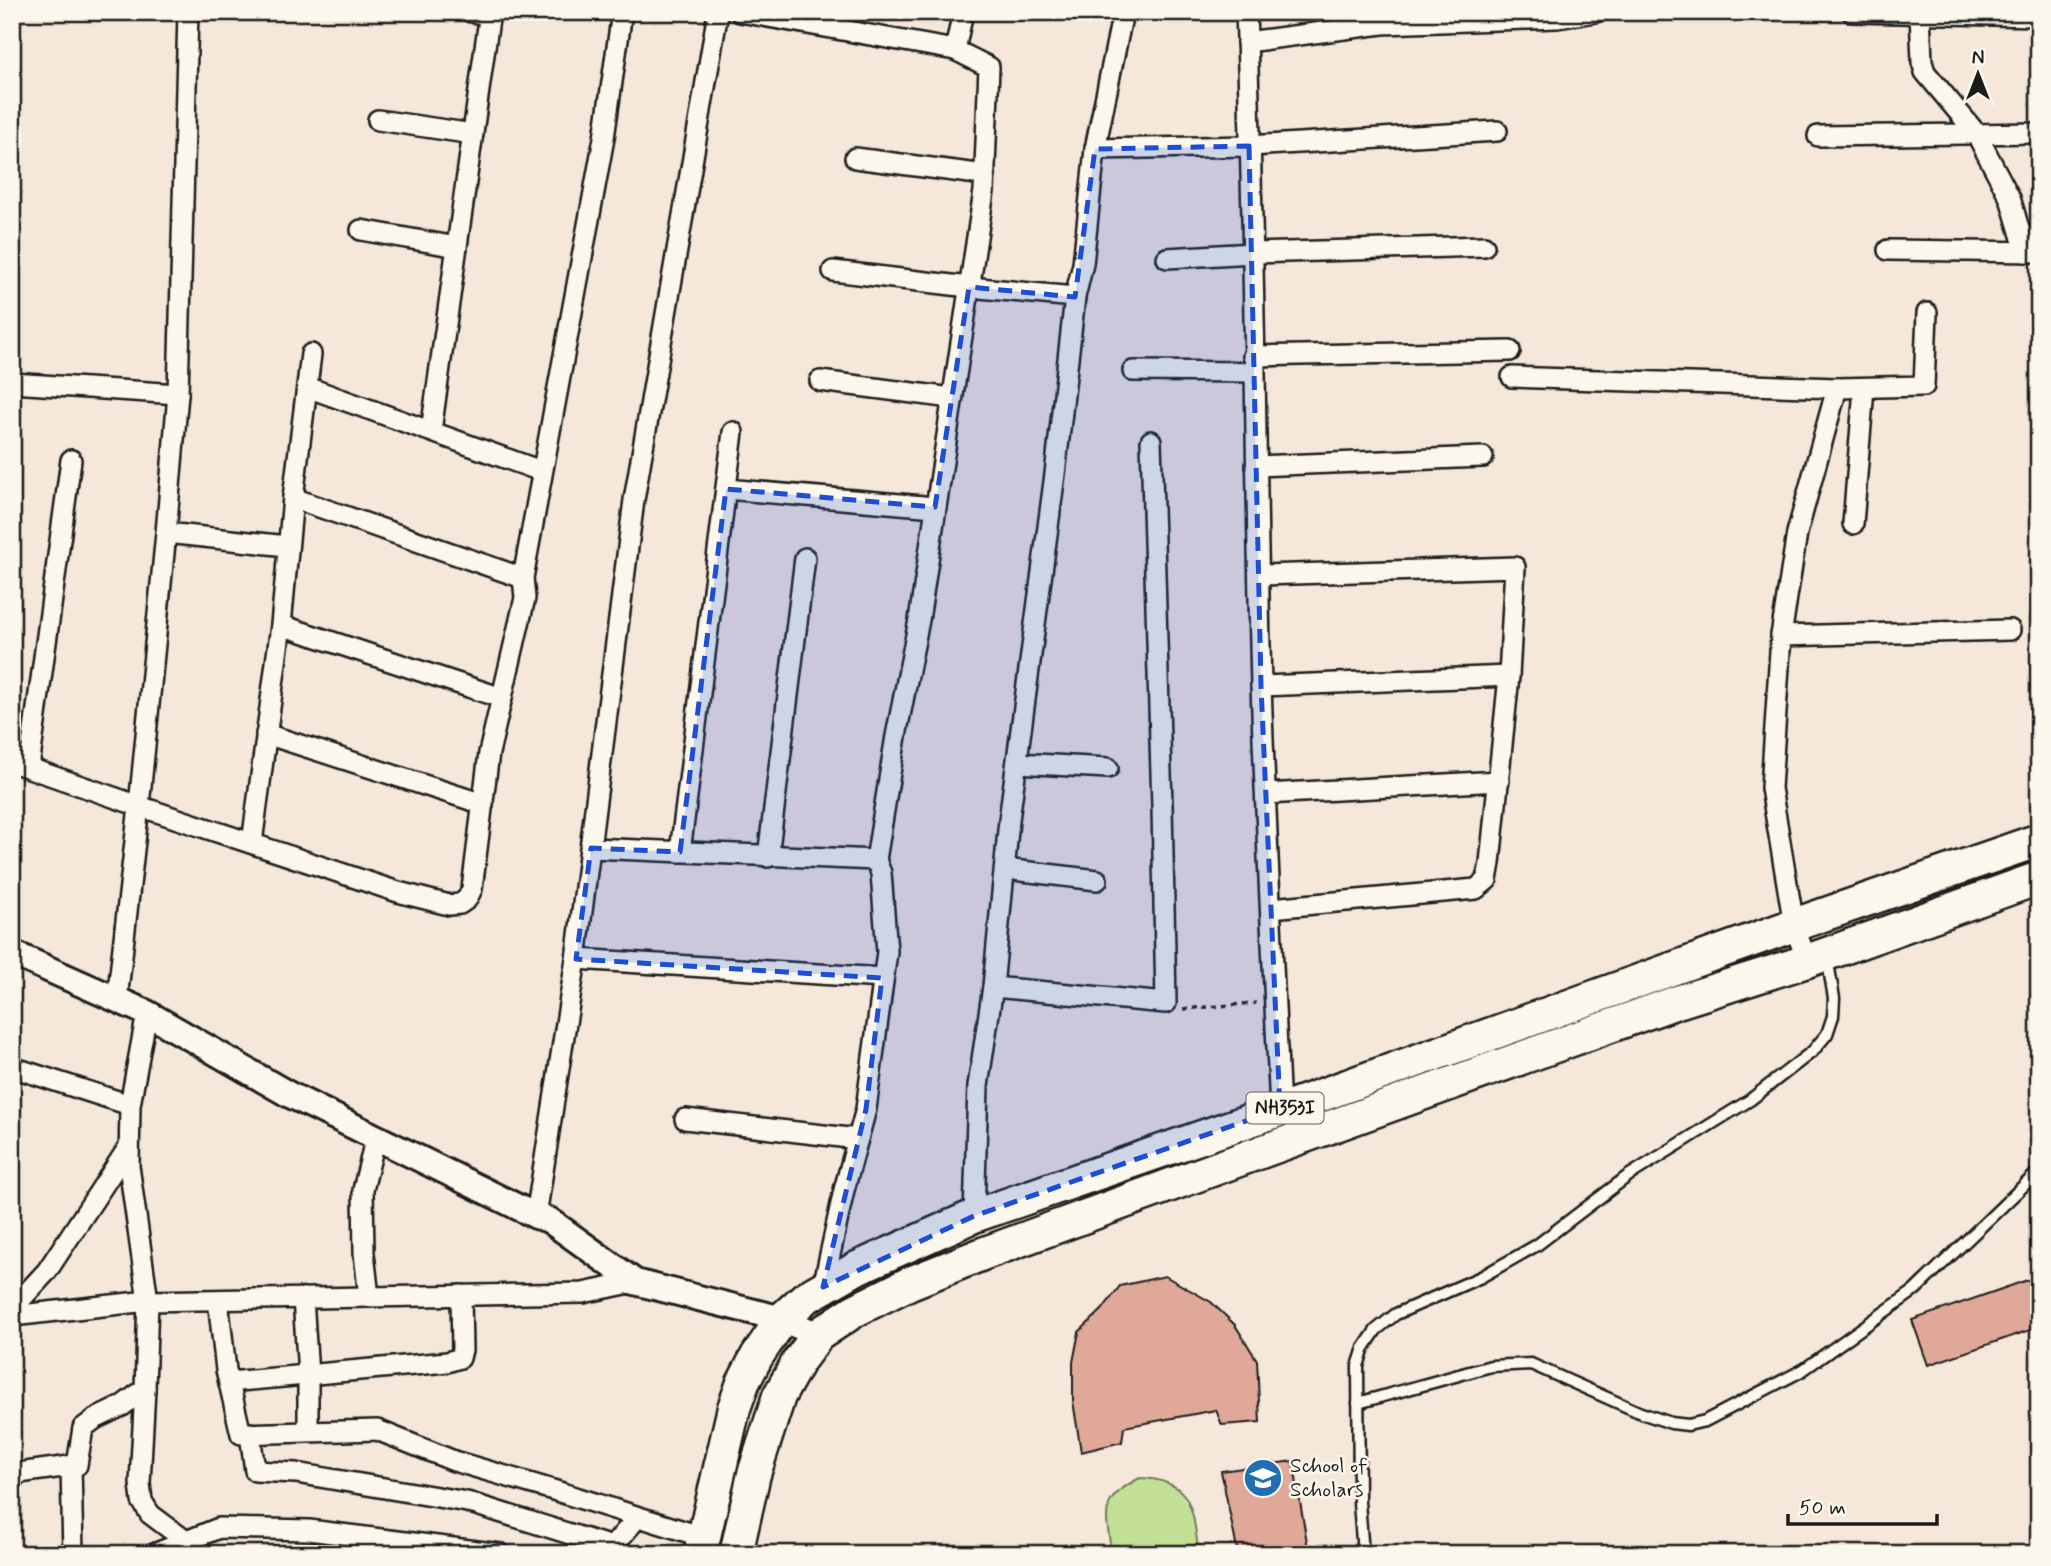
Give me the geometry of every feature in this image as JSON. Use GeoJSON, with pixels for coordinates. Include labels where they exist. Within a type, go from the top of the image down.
{"type":"FeatureCollection","features":[{"type":"Feature","properties":{"kind":"highway","name":"NH353I"},"geometry":{"type":"LineString","coordinates":[[702,1546],[734,1408],[757,1356],[782,1319],[805,1298],[857,1268],[974,1216],[2039,840]]}},
{"type":"Feature","properties":{"kind":"highway","name":"NH353I"},"geometry":{"type":"LineString","coordinates":[[736,1554],[754,1474],[779,1396],[798,1362],[818,1335],[854,1311],[985,1253],[1674,1003],[1817,957],[2039,878]]}},
{"type":"Feature","properties":{"kind":"street"},"geometry":{"type":"LineString","coordinates":[[117,1000],[139,806],[178,394],[188,12]]}},
{"type":"Feature","properties":{"kind":"street"},"geometry":{"type":"LineString","coordinates":[[71,460],[21,765],[398,892],[449,905],[460,904],[467,899],[472,890],[489,753],[525,598],[523,578],[604,138],[622,12]]}},
{"type":"Feature","properties":{"kind":"street"},"geometry":{"type":"LineString","coordinates":[[536,1216],[576,959],[634,500],[718,12]]}},
{"type":"Feature","properties":{"kind":"street"},"geometry":{"type":"LineString","coordinates":[[740,12],[955,50],[989,67],[984,191],[919,620],[896,736],[876,860],[881,873],[887,952],[866,1110],[844,1189],[823,1287]]}},
{"type":"Feature","properties":{"kind":"street"},"geometry":{"type":"LineString","coordinates":[[955,50],[963,12]]}},
{"type":"Feature","properties":{"kind":"street"},"geometry":{"type":"LineString","coordinates":[[974,1216],[978,1086],[993,987],[1017,763],[1055,474],[1074,297],[1083,264],[1095,149],[1123,12]]}},
{"type":"Feature","properties":{"kind":"street"},"geometry":{"type":"LineString","coordinates":[[1246,12],[1261,686],[1280,1110]]}},
{"type":"Feature","properties":{"kind":"street"},"geometry":{"type":"LineString","coordinates":[[1247,42],[1382,24],[1596,12]]}},
{"type":"Feature","properties":{"kind":"street"},"geometry":{"type":"LineString","coordinates":[[1852,12],[2039,16]]}},
{"type":"Feature","properties":{"kind":"street"},"geometry":{"type":"LineString","coordinates":[[431,431],[473,134],[484,13]]}},
{"type":"Feature","properties":{"kind":"street"},"geometry":{"type":"LineString","coordinates":[[1888,250],[2032,252],[2010,198],[1976,133],[1925,72],[1920,13]]}},
{"type":"Feature","properties":{"kind":"street"},"geometry":{"type":"LineString","coordinates":[[378,120],[473,134]]}},
{"type":"Feature","properties":{"kind":"street"},"geometry":{"type":"LineString","coordinates":[[1095,149],[1249,146],[1497,131]]}},
{"type":"Feature","properties":{"kind":"street"},"geometry":{"type":"LineString","coordinates":[[1818,136],[2039,132]]}},
{"type":"Feature","properties":{"kind":"street"},"geometry":{"type":"LineString","coordinates":[[855,158],[985,175]]}},
{"type":"Feature","properties":{"kind":"street"},"geometry":{"type":"LineString","coordinates":[[361,230],[457,247]]}},
{"type":"Feature","properties":{"kind":"street"},"geometry":{"type":"LineString","coordinates":[[1167,258],[1484,246]]}},
{"type":"Feature","properties":{"kind":"street"},"geometry":{"type":"LineString","coordinates":[[833,271],[1074,297]]}},
{"type":"Feature","properties":{"kind":"street"},"geometry":{"type":"LineString","coordinates":[[1512,377],[1837,388],[1924,386],[1927,313]]}},
{"type":"Feature","properties":{"kind":"street"},"geometry":{"type":"LineString","coordinates":[[1133,372],[1510,351]]}},
{"type":"Feature","properties":{"kind":"street"},"geometry":{"type":"LineString","coordinates":[[252,843],[281,625],[287,546],[312,354]]}},
{"type":"Feature","properties":{"kind":"street"},"geometry":{"type":"LineString","coordinates":[[820,381],[952,398]]}},
{"type":"Feature","properties":{"kind":"street"},"geometry":{"type":"LineString","coordinates":[[12,383],[178,394]]}},
{"type":"Feature","properties":{"kind":"street"},"geometry":{"type":"LineString","coordinates":[[307,387],[541,471]]}},
{"type":"Feature","properties":{"kind":"street"},"geometry":{"type":"LineString","coordinates":[[1817,957],[1794,925],[1770,788],[1781,636],[1797,533],[1837,388]]}},
{"type":"Feature","properties":{"kind":"street"},"geometry":{"type":"LineString","coordinates":[[1853,524],[1864,388]]}},
{"type":"Feature","properties":{"kind":"street"},"geometry":{"type":"LineString","coordinates":[[680,852],[733,432]]}},
{"type":"Feature","properties":{"kind":"street"},"geometry":{"type":"LineString","coordinates":[[993,987],[1166,1003],[1163,806],[1151,441]]}},
{"type":"Feature","properties":{"kind":"street"},"geometry":{"type":"LineString","coordinates":[[1256,466],[1483,457]]}},
{"type":"Feature","properties":{"kind":"street"},"geometry":{"type":"LineString","coordinates":[[726,489],[935,507]]}},
{"type":"Feature","properties":{"kind":"street"},"geometry":{"type":"LineString","coordinates":[[293,498],[523,578]]}},
{"type":"Feature","properties":{"kind":"street"},"geometry":{"type":"LineString","coordinates":[[166,533],[287,546]]}},
{"type":"Feature","properties":{"kind":"street"},"geometry":{"type":"LineString","coordinates":[[768,856],[805,558]]}},
{"type":"Feature","properties":{"kind":"street"},"geometry":{"type":"LineString","coordinates":[[1259,575],[1515,567],[1509,677],[1487,880],[1476,889],[1271,908]]}},
{"type":"Feature","properties":{"kind":"street"},"geometry":{"type":"LineString","coordinates":[[281,625],[502,698]]}},
{"type":"Feature","properties":{"kind":"street"},"geometry":{"type":"LineString","coordinates":[[1781,636],[2010,630]]}},
{"type":"Feature","properties":{"kind":"street"},"geometry":{"type":"LineString","coordinates":[[1261,686],[1509,677]]}},
{"type":"Feature","properties":{"kind":"street"},"geometry":{"type":"LineString","coordinates":[[266,734],[483,804]]}},
{"type":"Feature","properties":{"kind":"street"},"geometry":{"type":"LineString","coordinates":[[1017,763],[1108,768]]}},
{"type":"Feature","properties":{"kind":"street"},"geometry":{"type":"LineString","coordinates":[[1266,794],[1499,781]]}},
{"type":"Feature","properties":{"kind":"street"},"geometry":{"type":"LineString","coordinates":[[591,848],[876,860]]}},
{"type":"Feature","properties":{"kind":"street"},"geometry":{"type":"LineString","coordinates":[[1005,869],[1097,880]]}},
{"type":"Feature","properties":{"kind":"street"},"geometry":{"type":"LineString","coordinates":[[12,953],[146,1013],[288,1094],[548,1220],[635,1282],[782,1319],[818,1335]]}},
{"type":"Feature","properties":{"kind":"street"},"geometry":{"type":"LineString","coordinates":[[576,959],[883,978]]}},
{"type":"Feature","properties":{"kind":"street"},"geometry":{"type":"LineString","coordinates":[[146,1013],[130,1105],[129,1147],[129,1166],[148,1301],[140,1483],[142,1500],[150,1514],[187,1541]]}},
{"type":"Feature","properties":{"kind":"street"},"geometry":{"type":"LineString","coordinates":[[12,1067],[130,1105]]}},
{"type":"Feature","properties":{"kind":"street"},"geometry":{"type":"LineString","coordinates":[[685,1119],[858,1139]]}},
{"type":"Feature","properties":{"kind":"street"},"geometry":{"type":"LineString","coordinates":[[369,1297],[364,1253],[363,1190],[376,1136]]}},
{"type":"Feature","properties":{"kind":"street"},"geometry":{"type":"LineString","coordinates":[[12,1309],[47,1271],[129,1147]]}},
{"type":"Feature","properties":{"kind":"street"},"geometry":{"type":"LineString","coordinates":[[12,1316],[148,1301],[583,1293],[635,1282]]}},
{"type":"Feature","properties":{"kind":"street"},"geometry":{"type":"LineString","coordinates":[[229,1382],[447,1362],[460,1358],[463,1350],[461,1295]]}},
{"type":"Feature","properties":{"kind":"street"},"geometry":{"type":"LineString","coordinates":[[303,1298],[308,1375],[308,1431]]}},
{"type":"Feature","properties":{"kind":"street"},"geometry":{"type":"LineString","coordinates":[[218,1300],[229,1382],[241,1434],[377,1430],[454,1461],[638,1517],[702,1546]]}},
{"type":"Feature","properties":{"kind":"street"},"geometry":{"type":"LineString","coordinates":[[12,1481],[19,1474],[77,1465],[83,1428],[122,1406],[145,1389]]}},
{"type":"Feature","properties":{"kind":"street"},"geometry":{"type":"LineString","coordinates":[[250,1433],[255,1471],[296,1474],[467,1502],[609,1550],[638,1517]]}},
{"type":"Feature","properties":{"kind":"street"},"geometry":{"type":"LineString","coordinates":[[71,1465],[73,1554]]}},
{"type":"Feature","properties":{"kind":"street"},"geometry":{"type":"LineString","coordinates":[[154,1554],[219,1528],[309,1530],[500,1554]]}},
{"type":"Feature","properties":{"kind":"lane"},"geometry":{"type":"LineString","coordinates":[[1363,1554],[1359,1503],[1358,1366],[1364,1349],[1376,1330],[1396,1314],[1481,1277],[1536,1245],[1628,1176],[1750,1100],[1813,1051],[1826,1034],[1833,1016],[1834,998],[1817,957]]}},
{"type":"Feature","properties":{"kind":"lane"},"geometry":{"type":"LineString","coordinates":[[1358,1403],[1491,1366],[1531,1364],[1641,1413],[1671,1423],[1688,1425],[1705,1421],[1803,1370],[1914,1292],[2039,1171]]}},
{"type":"Feature","properties":{"kind":"lane"},"geometry":{"type":"LineString","coordinates":[[2027,1182],[2039,1184]]}},
{"type":"Feature","properties":{"kind":"path"},"geometry":{"type":"LineString","coordinates":[[1166,1003],[1180,1009],[1275,1002]]}},
{"type":"Feature","properties":{"kind":"highlighted area"},"geometry":{"type":"Polygon","coordinates":[[[1249,146],[1261,686],[1280,1109],[974,1216],[823,1287],[866,1109],[882,978],[576,959],[591,848],[680,852],[726,489],[935,507],[969,287],[1075,297],[1095,149],[1249,146]]]}},
{"type":"Feature","properties":{"kind":"green space"},"geometry":{"type":"Polygon","coordinates":[[[1140,1478],[1171,1485],[1188,1501],[1195,1524],[1199,1554],[1112,1554],[1108,1508],[1117,1493],[1140,1478]]]}},
{"type":"Feature","properties":{"kind":"building"},"geometry":{"type":"Polygon","coordinates":[[[1165,1276],[1211,1302],[1235,1325],[1257,1360],[1260,1422],[1222,1425],[1216,1410],[1124,1427],[1122,1442],[1081,1452],[1073,1401],[1073,1362],[1079,1332],[1102,1310],[1120,1286],[1165,1276]]]}},
{"type":"Feature","properties":{"kind":"building"},"geometry":{"type":"Polygon","coordinates":[[[2039,1276],[2039,1327],[1928,1365],[1912,1320],[2039,1276]]]}},
{"type":"Feature","properties":{"kind":"building"},"geometry":{"type":"Polygon","coordinates":[[[1293,1461],[1309,1554],[1238,1554],[1221,1471],[1293,1461]]]}},
{"type":"Feature","properties":{"kind":"place","name":"School of Scholars"},"geometry":{"type":"Point","coordinates":[1263,1478]}}]}
